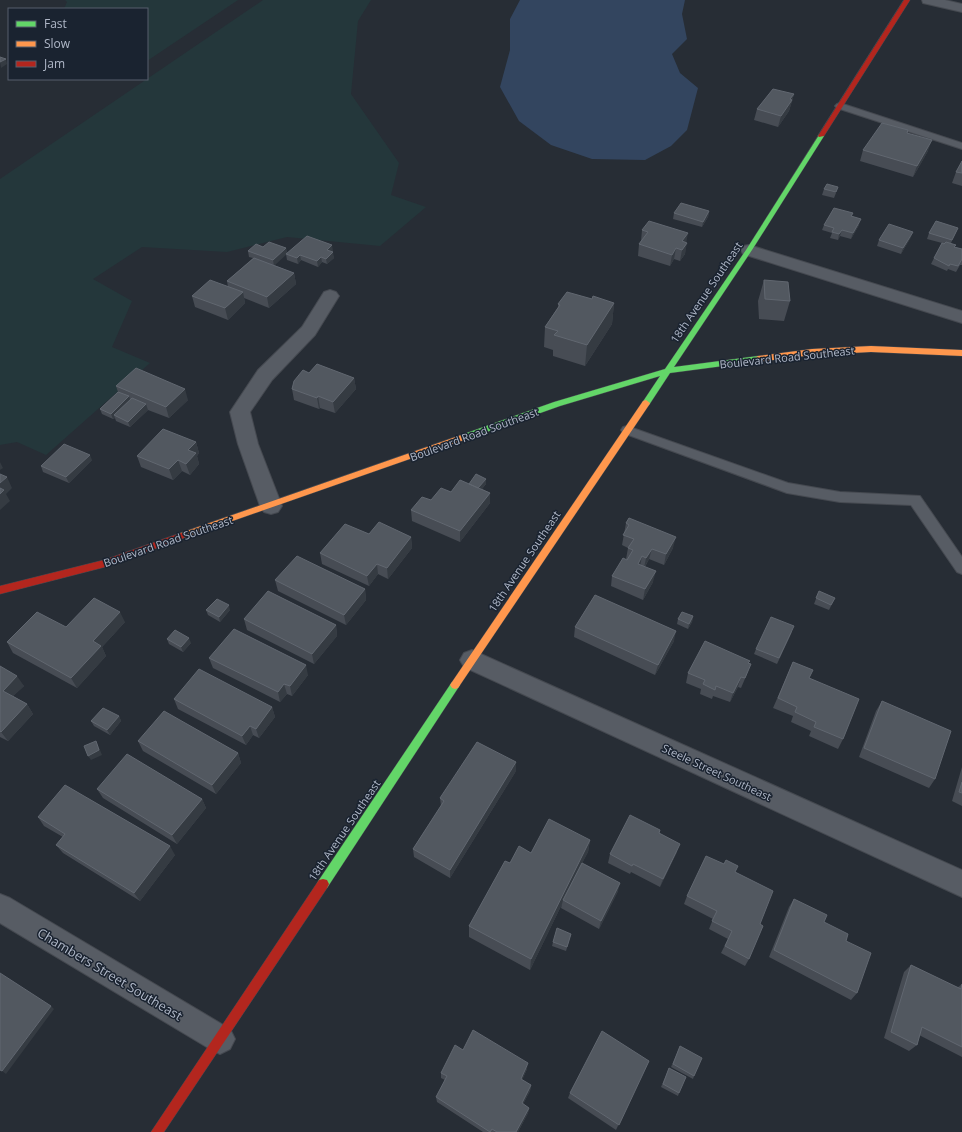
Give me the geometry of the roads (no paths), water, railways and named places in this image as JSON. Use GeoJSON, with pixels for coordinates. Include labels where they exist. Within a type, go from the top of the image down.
{"type":"FeatureCollection","features":[{"type":"Feature","properties":{"kind":"street","name":"18th Avenue Southeast"},"geometry":{"type":"LineString","coordinates":[[157,1132],[472,660],[749,250],[907,0]]}},
{"type":"Feature","properties":{"kind":"street"},"geometry":{"type":"LineString","coordinates":[[928,0],[962,8]]}},
{"type":"Feature","properties":{"kind":"street"},"geometry":{"type":"LineString","coordinates":[[749,250],[962,317]]}},
{"type":"Feature","properties":{"kind":"street"},"geometry":{"type":"LineString","coordinates":[[271,506],[248,444],[240,412],[265,375],[309,331],[330,296]]}},
{"type":"Feature","properties":{"kind":"street","name":"Boulevard Road Southeast"},"geometry":{"type":"LineString","coordinates":[[0,590],[105,563],[271,506],[557,404],[667,371],[812,352],[871,349],[962,353]]}},
{"type":"Feature","properties":{"kind":"street","name":"Steele Street Southeast"},"geometry":{"type":"LineString","coordinates":[[472,660],[962,884]]}},
{"type":"Feature","properties":{"kind":"street","name":"Chambers Street Southeast"},"geometry":{"type":"LineString","coordinates":[[0,908],[220,1039]]}},
{"type":"Feature","properties":{"kind":"lane"},"geometry":{"type":"LineString","coordinates":[[840,106],[962,146]]}},
{"type":"Feature","properties":{"kind":"lane"},"geometry":{"type":"LineString","coordinates":[[627,430],[787,488],[840,497],[914,500],[962,568]]}},
{"type":"Feature","properties":{"kind":"water"},"geometry":{"type":"Polygon","coordinates":[[[520,0],[685,0],[682,14],[687,39],[672,54],[680,73],[698,88],[687,130],[671,146],[645,160],[592,159],[551,145],[519,121],[500,87],[510,50],[510,19],[520,0]]]}}]}
